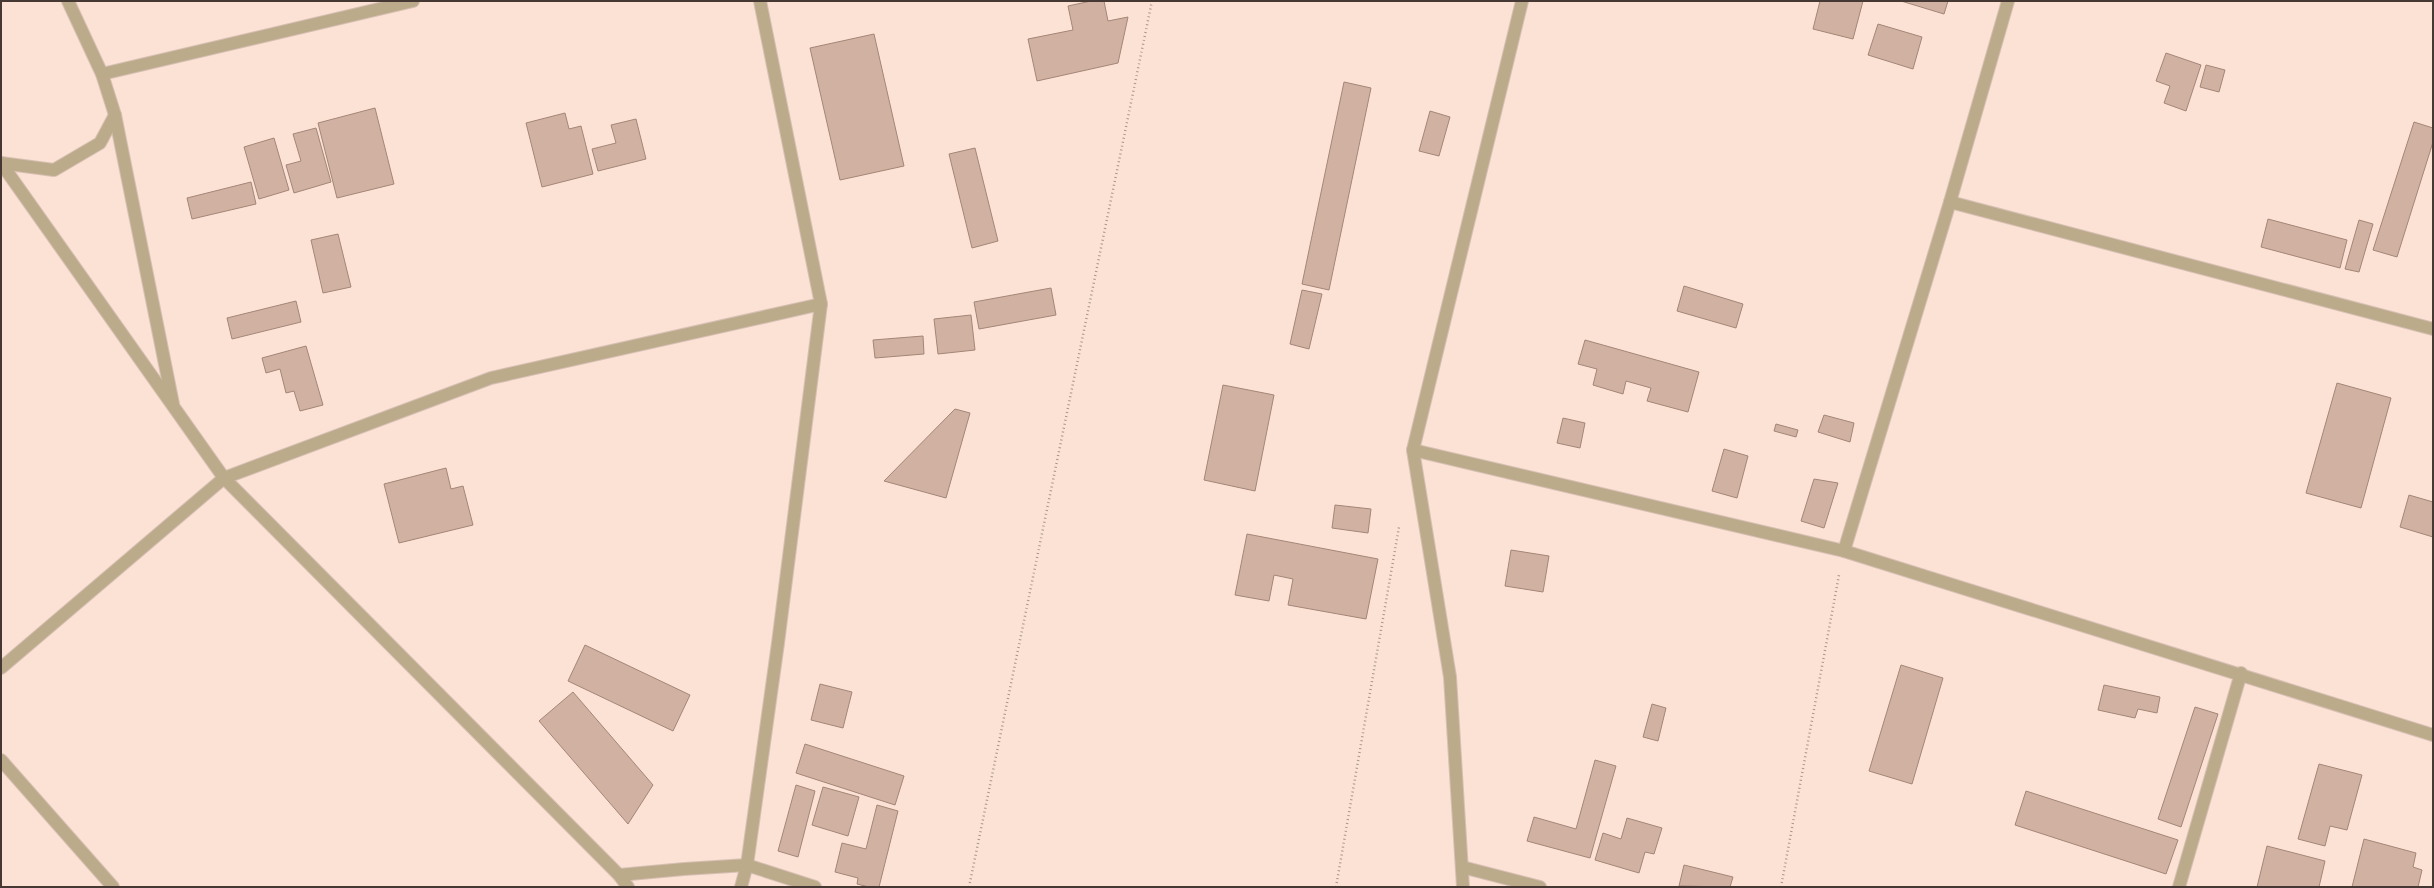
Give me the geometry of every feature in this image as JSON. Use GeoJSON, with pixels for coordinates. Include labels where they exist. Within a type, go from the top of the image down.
{"type":"FeatureCollection","features":[{"type":"Feature","properties":{"kind":"street"},"geometry":{"type":"LineString","coordinates":[[68,1],[102,74],[114,115],[174,409]]}},
{"type":"Feature","properties":{"kind":"street"},"geometry":{"type":"LineString","coordinates":[[102,74],[413,1]]}},
{"type":"Feature","properties":{"kind":"street"},"geometry":{"type":"LineString","coordinates":[[741,887],[747,866],[778,643],[821,304],[760,1]]}},
{"type":"Feature","properties":{"kind":"street"},"geometry":{"type":"LineString","coordinates":[[1463,887],[1450,677],[1413,450],[1522,1]]}},
{"type":"Feature","properties":{"kind":"street"},"geometry":{"type":"LineString","coordinates":[[1844,551],[1950,202],[2008,1]]}},
{"type":"Feature","properties":{"kind":"street"},"geometry":{"type":"LineString","coordinates":[[1,163],[54,170],[100,143],[114,115]]}},
{"type":"Feature","properties":{"kind":"street"},"geometry":{"type":"LineString","coordinates":[[1,163],[224,478],[619,875],[628,887]]}},
{"type":"Feature","properties":{"kind":"street"},"geometry":{"type":"LineString","coordinates":[[1950,202],[2433,329]]}},
{"type":"Feature","properties":{"kind":"street"},"geometry":{"type":"LineString","coordinates":[[1,668],[224,478],[491,378],[821,304]]}},
{"type":"Feature","properties":{"kind":"street"},"geometry":{"type":"LineString","coordinates":[[1413,450],[1844,551],[2240,673],[2433,735]]}},
{"type":"Feature","properties":{"kind":"street"},"geometry":{"type":"LineString","coordinates":[[2179,887],[2240,673]]}},
{"type":"Feature","properties":{"kind":"street"},"geometry":{"type":"LineString","coordinates":[[1,760],[113,887]]}},
{"type":"Feature","properties":{"kind":"street"},"geometry":{"type":"LineString","coordinates":[[619,875],[684,868],[747,866],[815,887]]}},
{"type":"Feature","properties":{"kind":"street"},"geometry":{"type":"LineString","coordinates":[[1462,867],[1540,887]]}},
{"type":"Feature","properties":{"kind":"path"},"geometry":{"type":"LineString","coordinates":[[969,887],[1152,1]]}},
{"type":"Feature","properties":{"kind":"path"},"geometry":{"type":"LineString","coordinates":[[1336,887],[1400,520]]}},
{"type":"Feature","properties":{"kind":"path"},"geometry":{"type":"LineString","coordinates":[[1781,887],[1844,551]]}},
{"type":"Feature","properties":{"kind":"building"},"geometry":{"type":"Polygon","coordinates":[[[1091,1],[1104,1],[1108,21],[1128,17],[1118,63],[1037,81],[1028,39],[1073,30],[1068,6],[1091,1]]]}},
{"type":"Feature","properties":{"kind":"building"},"geometry":{"type":"Polygon","coordinates":[[[1820,1],[1863,1],[1853,39],[1813,29],[1820,1]]]}},
{"type":"Feature","properties":{"kind":"building"},"geometry":{"type":"Polygon","coordinates":[[[1901,1],[1948,1],[1944,14],[1901,1]]]}},
{"type":"Feature","properties":{"kind":"building"},"geometry":{"type":"Polygon","coordinates":[[[1878,24],[1922,37],[1913,69],[1868,55],[1878,24]]]}},
{"type":"Feature","properties":{"kind":"building"},"geometry":{"type":"Polygon","coordinates":[[[874,34],[904,166],[840,180],[810,48],[874,34]]]}},
{"type":"Feature","properties":{"kind":"building"},"geometry":{"type":"Polygon","coordinates":[[[2166,53],[2201,65],[2186,111],[2164,103],[2170,86],[2156,81],[2166,53]]]}},
{"type":"Feature","properties":{"kind":"building"},"geometry":{"type":"Polygon","coordinates":[[[2206,65],[2225,70],[2219,92],[2200,87],[2206,65]]]}},
{"type":"Feature","properties":{"kind":"building"},"geometry":{"type":"Polygon","coordinates":[[[1344,82],[1371,88],[1329,290],[1302,284],[1344,82]]]}},
{"type":"Feature","properties":{"kind":"building"},"geometry":{"type":"Polygon","coordinates":[[[375,108],[394,184],[337,198],[318,123],[375,108]]]}},
{"type":"Feature","properties":{"kind":"building"},"geometry":{"type":"Polygon","coordinates":[[[1430,111],[1450,117],[1439,156],[1419,151],[1430,111]]]}},
{"type":"Feature","properties":{"kind":"building"},"geometry":{"type":"Polygon","coordinates":[[[565,113],[569,129],[581,126],[593,174],[542,187],[526,123],[565,113]]]}},
{"type":"Feature","properties":{"kind":"building"},"geometry":{"type":"Polygon","coordinates":[[[636,119],[646,159],[598,171],[592,149],[616,143],[611,125],[636,119]]]}},
{"type":"Feature","properties":{"kind":"building"},"geometry":{"type":"Polygon","coordinates":[[[2414,122],[2433,128],[2433,142],[2397,257],[2373,250],[2414,122]]]}},
{"type":"Feature","properties":{"kind":"building"},"geometry":{"type":"Polygon","coordinates":[[[316,128],[331,182],[294,193],[286,165],[301,161],[293,134],[316,128]]]}},
{"type":"Feature","properties":{"kind":"building"},"geometry":{"type":"Polygon","coordinates":[[[274,138],[289,190],[259,199],[244,147],[274,138]]]}},
{"type":"Feature","properties":{"kind":"building"},"geometry":{"type":"Polygon","coordinates":[[[975,148],[998,241],[972,248],[949,154],[975,148]]]}},
{"type":"Feature","properties":{"kind":"building"},"geometry":{"type":"Polygon","coordinates":[[[251,182],[256,204],[192,219],[187,198],[251,182]]]}},
{"type":"Feature","properties":{"kind":"building"},"geometry":{"type":"Polygon","coordinates":[[[2268,219],[2347,240],[2340,268],[2261,247],[2268,219]]]}},
{"type":"Feature","properties":{"kind":"building"},"geometry":{"type":"Polygon","coordinates":[[[2359,220],[2373,224],[2359,272],[2345,269],[2359,220]]]}},
{"type":"Feature","properties":{"kind":"building"},"geometry":{"type":"Polygon","coordinates":[[[338,234],[351,287],[323,293],[311,240],[338,234]]]}},
{"type":"Feature","properties":{"kind":"building"},"geometry":{"type":"Polygon","coordinates":[[[1684,286],[1743,304],[1736,328],[1677,311],[1684,286]]]}},
{"type":"Feature","properties":{"kind":"building"},"geometry":{"type":"Polygon","coordinates":[[[1051,288],[1056,315],[979,329],[974,302],[1051,288]]]}},
{"type":"Feature","properties":{"kind":"building"},"geometry":{"type":"Polygon","coordinates":[[[1302,290],[1322,294],[1309,349],[1290,344],[1302,290]]]}},
{"type":"Feature","properties":{"kind":"building"},"geometry":{"type":"Polygon","coordinates":[[[296,301],[301,322],[232,339],[227,318],[296,301]]]}},
{"type":"Feature","properties":{"kind":"building"},"geometry":{"type":"Polygon","coordinates":[[[971,315],[975,350],[938,354],[934,319],[971,315]]]}},
{"type":"Feature","properties":{"kind":"building"},"geometry":{"type":"Polygon","coordinates":[[[923,336],[924,354],[875,358],[873,340],[923,336]]]}},
{"type":"Feature","properties":{"kind":"building"},"geometry":{"type":"Polygon","coordinates":[[[1585,340],[1699,372],[1688,412],[1647,401],[1651,388],[1626,381],[1623,394],[1593,385],[1597,369],[1578,364],[1585,340]]]}},
{"type":"Feature","properties":{"kind":"building"},"geometry":{"type":"Polygon","coordinates":[[[306,346],[323,405],[300,411],[294,391],[286,393],[280,369],[266,373],[262,358],[306,346]]]}},
{"type":"Feature","properties":{"kind":"building"},"geometry":{"type":"Polygon","coordinates":[[[2337,383],[2391,398],[2361,508],[2306,493],[2337,383]]]}},
{"type":"Feature","properties":{"kind":"building"},"geometry":{"type":"Polygon","coordinates":[[[1223,385],[1274,395],[1255,491],[1204,480],[1223,385]]]}},
{"type":"Feature","properties":{"kind":"building"},"geometry":{"type":"Polygon","coordinates":[[[955,409],[970,413],[946,498],[884,481],[955,409]]]}},
{"type":"Feature","properties":{"kind":"building"},"geometry":{"type":"Polygon","coordinates":[[[1824,415],[1854,423],[1850,442],[1818,432],[1824,415]]]}},
{"type":"Feature","properties":{"kind":"building"},"geometry":{"type":"Polygon","coordinates":[[[1563,418],[1585,423],[1580,448],[1557,443],[1563,418]]]}},
{"type":"Feature","properties":{"kind":"building"},"geometry":{"type":"Polygon","coordinates":[[[1776,424],[1798,430],[1796,437],[1774,431],[1776,424]]]}},
{"type":"Feature","properties":{"kind":"building"},"geometry":{"type":"Polygon","coordinates":[[[1724,449],[1748,456],[1737,498],[1712,491],[1724,449]]]}},
{"type":"Feature","properties":{"kind":"building"},"geometry":{"type":"Polygon","coordinates":[[[446,468],[451,489],[463,486],[473,525],[399,543],[384,484],[446,468]]]}},
{"type":"Feature","properties":{"kind":"building"},"geometry":{"type":"Polygon","coordinates":[[[1814,479],[1838,483],[1824,528],[1801,521],[1814,479]]]}},
{"type":"Feature","properties":{"kind":"building"},"geometry":{"type":"Polygon","coordinates":[[[2409,495],[2433,502],[2433,537],[2400,527],[2409,495]]]}},
{"type":"Feature","properties":{"kind":"building"},"geometry":{"type":"Polygon","coordinates":[[[1335,505],[1371,509],[1368,533],[1332,528],[1335,505]]]}},
{"type":"Feature","properties":{"kind":"building"},"geometry":{"type":"Polygon","coordinates":[[[1247,534],[1378,559],[1366,619],[1288,605],[1293,579],[1274,575],[1269,601],[1235,595],[1247,534]]]}},
{"type":"Feature","properties":{"kind":"building"},"geometry":{"type":"Polygon","coordinates":[[[1511,550],[1549,556],[1543,592],[1505,586],[1511,550]]]}},
{"type":"Feature","properties":{"kind":"building"},"geometry":{"type":"Polygon","coordinates":[[[585,645],[690,695],[673,731],[568,681],[585,645]]]}},
{"type":"Feature","properties":{"kind":"building"},"geometry":{"type":"Polygon","coordinates":[[[1901,665],[1943,678],[1912,784],[1869,771],[1901,665]]]}},
{"type":"Feature","properties":{"kind":"building"},"geometry":{"type":"Polygon","coordinates":[[[820,684],[852,692],[843,728],[811,720],[820,684]]]}},
{"type":"Feature","properties":{"kind":"building"},"geometry":{"type":"Polygon","coordinates":[[[2104,685],[2160,697],[2157,713],[2138,709],[2135,718],[2098,710],[2104,685]]]}},
{"type":"Feature","properties":{"kind":"building"},"geometry":{"type":"Polygon","coordinates":[[[573,692],[653,785],[628,824],[539,721],[573,692]]]}},
{"type":"Feature","properties":{"kind":"building"},"geometry":{"type":"Polygon","coordinates":[[[1652,704],[1666,708],[1658,741],[1643,737],[1652,704]]]}},
{"type":"Feature","properties":{"kind":"building"},"geometry":{"type":"Polygon","coordinates":[[[2195,707],[2218,714],[2181,827],[2158,819],[2195,707]]]}},
{"type":"Feature","properties":{"kind":"building"},"geometry":{"type":"Polygon","coordinates":[[[805,744],[904,776],[895,805],[796,773],[805,744]]]}},
{"type":"Feature","properties":{"kind":"building"},"geometry":{"type":"Polygon","coordinates":[[[1595,760],[1616,766],[1590,858],[1527,841],[1534,817],[1576,829],[1595,760]]]}},
{"type":"Feature","properties":{"kind":"building"},"geometry":{"type":"Polygon","coordinates":[[[2319,764],[2362,775],[2347,830],[2330,826],[2325,846],[2298,839],[2319,764]]]}},
{"type":"Feature","properties":{"kind":"building"},"geometry":{"type":"Polygon","coordinates":[[[796,785],[815,791],[798,857],[778,851],[796,785]]]}},
{"type":"Feature","properties":{"kind":"building"},"geometry":{"type":"Polygon","coordinates":[[[823,787],[859,797],[848,836],[812,825],[823,787]]]}},
{"type":"Feature","properties":{"kind":"building"},"geometry":{"type":"Polygon","coordinates":[[[2026,791],[2178,840],[2166,874],[2015,825],[2026,791]]]}},
{"type":"Feature","properties":{"kind":"building"},"geometry":{"type":"Polygon","coordinates":[[[877,805],[898,811],[879,887],[869,887],[857,884],[858,878],[835,872],[842,843],[866,849],[877,805]]]}},
{"type":"Feature","properties":{"kind":"building"},"geometry":{"type":"Polygon","coordinates":[[[1627,818],[1662,828],[1654,854],[1645,852],[1639,873],[1595,860],[1603,833],[1621,839],[1627,818]]]}},
{"type":"Feature","properties":{"kind":"building"},"geometry":{"type":"Polygon","coordinates":[[[2364,839],[2416,853],[2413,867],[2422,870],[2418,887],[2352,887],[2364,839]]]}},
{"type":"Feature","properties":{"kind":"building"},"geometry":{"type":"Polygon","coordinates":[[[2267,846],[2325,861],[2319,887],[2257,887],[2267,846]]]}},
{"type":"Feature","properties":{"kind":"building"},"geometry":{"type":"Polygon","coordinates":[[[1684,865],[1733,877],[1730,887],[1679,886],[1684,865]]]}}]}
